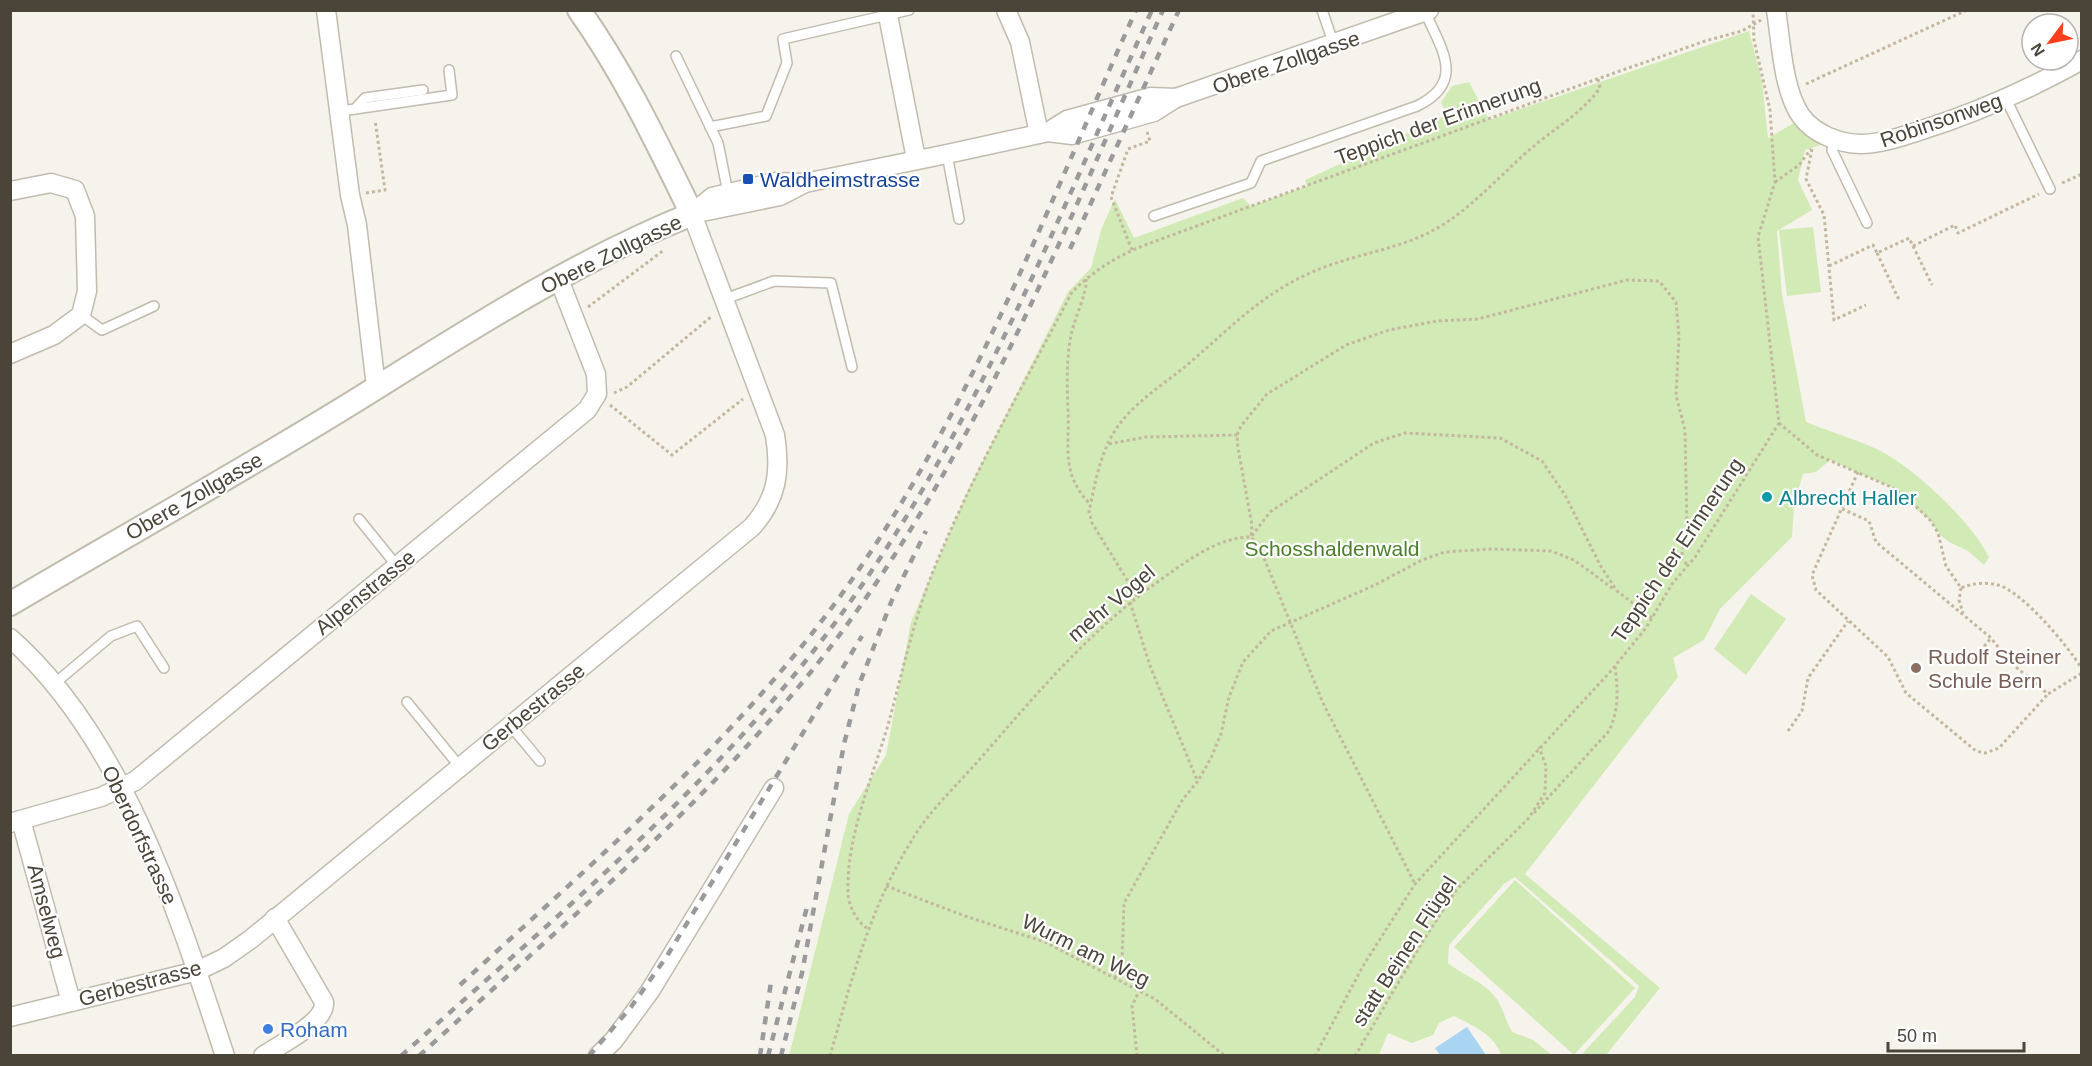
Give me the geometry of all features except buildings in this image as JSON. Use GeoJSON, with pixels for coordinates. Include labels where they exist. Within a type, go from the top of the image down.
{"type":"FeatureCollection","features":[{"type":"Feature","properties":{"kind":"street"},"geometry":{"type":"LineString","coordinates":[[326,10],[348,110],[352,203],[376,387]]}},
{"type":"Feature","properties":{"kind":"street"},"geometry":{"type":"LineString","coordinates":[[579,10],[609,52],[636,99],[692,214]]}},
{"type":"Feature","properties":{"kind":"street"},"geometry":{"type":"LineString","coordinates":[[1006,10],[1020,42],[1044,133]]}},
{"type":"Feature","properties":{"kind":"street","name":"Robinsonweg"},"geometry":{"type":"LineString","coordinates":[[1776,10],[1790,90],[1802,117],[1814,128],[1834,139],[1858,144],[1881,142],[1944,123],[2006,99],[2082,60]]}},
{"type":"Feature","properties":{"kind":"street","name":"Obere Zollgasse"},"geometry":{"type":"LineString","coordinates":[[692,214],[712,197],[728,193],[776,182],[805,183],[947,154],[1044,133],[1067,120],[1151,97],[1176,98],[1335,45],[1427,11]]}},
{"type":"Feature","properties":{"kind":"street"},"geometry":{"type":"LineString","coordinates":[[887,13],[916,159]]}},
{"type":"Feature","properties":{"kind":"street"},"geometry":{"type":"LineString","coordinates":[[10,191],[51,183],[75,189],[85,216],[87,291],[81,315],[54,335],[10,354]]}},
{"type":"Feature","properties":{"kind":"street","name":"Obere Zollgasse"},"geometry":{"type":"LineString","coordinates":[[10,604],[558,277],[628,240],[692,214],[780,196],[805,183]]}},
{"type":"Feature","properties":{"kind":"street","name":"Gerbestrasse"},"geometry":{"type":"LineString","coordinates":[[10,1017],[197,971],[224,958],[752,527],[765,513],[775,494],[778,452],[758,387],[692,214]]}},
{"type":"Feature","properties":{"kind":"street"},"geometry":{"type":"LineString","coordinates":[[558,277],[596,374],[597,394]]}},
{"type":"Feature","properties":{"kind":"street","name":"Alpenstrasse"},"geometry":{"type":"LineString","coordinates":[[16,821],[101,797],[135,781],[587,410],[597,394]]}},
{"type":"Feature","properties":{"kind":"street","name":"Oberdorfstrasse"},"geometry":{"type":"LineString","coordinates":[[10,638],[54,684],[102,753],[122,788],[172,903],[225,1056]]}},
{"type":"Feature","properties":{"kind":"street"},"geometry":{"type":"LineString","coordinates":[[598,1056],[650,992],[774,788]]}},
{"type":"Feature","properties":{"kind":"street","name":"Amselweg"},"geometry":{"type":"LineString","coordinates":[[16,821],[71,1002]]}},
{"type":"Feature","properties":{"kind":"street"},"geometry":{"type":"LineString","coordinates":[[263,1056],[318,1020],[325,1011],[324,1002],[275,918]]}},
{"type":"Feature","properties":{"kind":"lane"},"geometry":{"type":"LineString","coordinates":[[710,127],[766,116],[787,63],[783,39],[887,13],[909,10]]}},
{"type":"Feature","properties":{"kind":"lane"},"geometry":{"type":"LineString","coordinates":[[1322,10],[1335,45]]}},
{"type":"Feature","properties":{"kind":"lane"},"geometry":{"type":"LineString","coordinates":[[1154,216],[1251,183],[1261,160],[1417,106],[1436,94],[1447,73],[1445,57],[1427,11]]}},
{"type":"Feature","properties":{"kind":"lane"},"geometry":{"type":"LineString","coordinates":[[676,56],[718,143],[728,193]]}},
{"type":"Feature","properties":{"kind":"lane"},"geometry":{"type":"LineString","coordinates":[[348,110],[452,95],[449,70]]}},
{"type":"Feature","properties":{"kind":"lane"},"geometry":{"type":"LineString","coordinates":[[348,110],[365,98],[423,90]]}},
{"type":"Feature","properties":{"kind":"lane"},"geometry":{"type":"LineString","coordinates":[[2006,99],[2050,189]]}},
{"type":"Feature","properties":{"kind":"lane"},"geometry":{"type":"LineString","coordinates":[[1834,139],[1833,150],[1867,223]]}},
{"type":"Feature","properties":{"kind":"lane"},"geometry":{"type":"LineString","coordinates":[[947,154],[959,219]]}},
{"type":"Feature","properties":{"kind":"lane"},"geometry":{"type":"LineString","coordinates":[[726,301],[774,281],[831,283],[852,367]]}},
{"type":"Feature","properties":{"kind":"lane"},"geometry":{"type":"LineString","coordinates":[[81,315],[102,330],[154,306]]}},
{"type":"Feature","properties":{"kind":"lane"},"geometry":{"type":"LineString","coordinates":[[359,519],[396,566]]}},
{"type":"Feature","properties":{"kind":"lane"},"geometry":{"type":"LineString","coordinates":[[54,684],[111,636],[137,626],[164,668]]}},
{"type":"Feature","properties":{"kind":"lane"},"geometry":{"type":"LineString","coordinates":[[407,702],[460,767]]}},
{"type":"Feature","properties":{"kind":"lane"},"geometry":{"type":"LineString","coordinates":[[510,725],[540,761]]}},
{"type":"Feature","properties":{"kind":"path"},"geometry":{"type":"LineString","coordinates":[[1754,10],[1754,40],[1770,110],[1775,182],[1758,237],[1779,423],[1817,455],[1891,487],[1931,521],[1938,533],[1946,566],[1961,588],[1959,600],[1964,615]]}},
{"type":"Feature","properties":{"kind":"path"},"geometry":{"type":"LineString","coordinates":[[1790,90],[1964,11]]}},
{"type":"Feature","properties":{"kind":"path","name":"Teppich der Erinnerung"},"geometry":{"type":"LineString","coordinates":[[867,928],[858,923],[848,897],[851,851],[890,717],[901,668],[932,574],[971,490],[1072,292],[1109,260],[1132,250],[1598,78],[1705,41],[1742,31],[1754,22]]}},
{"type":"Feature","properties":{"kind":"path"},"geometry":{"type":"LineString","coordinates":[[1137,596],[1092,523],[1089,512],[1113,434],[1137,406],[1204,351],[1252,306],[1307,274],[1365,252],[1400,245],[1433,231],[1468,205],[1540,141],[1586,108],[1600,88],[1598,78]]}},
{"type":"Feature","properties":{"kind":"path"},"geometry":{"type":"LineString","coordinates":[[352,203],[385,190],[374,107]]}},
{"type":"Feature","properties":{"kind":"path"},"geometry":{"type":"LineString","coordinates":[[1132,250],[1111,197],[1128,149],[1150,141],[1145,124]]}},
{"type":"Feature","properties":{"kind":"path"},"geometry":{"type":"LineString","coordinates":[[1775,182],[1799,165],[1812,149],[1806,179],[1824,215],[1834,320],[1866,305]]}},
{"type":"Feature","properties":{"kind":"path"},"geometry":{"type":"LineString","coordinates":[[1913,246],[1954,225],[1958,233],[2082,174]]}},
{"type":"Feature","properties":{"kind":"path"},"geometry":{"type":"LineString","coordinates":[[1877,253],[1909,238],[1932,285]]}},
{"type":"Feature","properties":{"kind":"path"},"geometry":{"type":"LineString","coordinates":[[1829,266],[1873,245],[1899,300]]}},
{"type":"Feature","properties":{"kind":"path"},"geometry":{"type":"LineString","coordinates":[[574,318],[668,247]]}},
{"type":"Feature","properties":{"kind":"path"},"geometry":{"type":"LineString","coordinates":[[1086,278],[1088,281],[1071,332],[1068,356],[1066,444],[1068,461],[1081,495],[1090,504]]}},
{"type":"Feature","properties":{"kind":"path"},"geometry":{"type":"LineString","coordinates":[[1415,884],[1328,712],[1260,548],[1251,537],[1252,525],[1237,435],[1240,426],[1266,394],[1346,345],[1389,330],[1437,321],[1478,319],[1627,280],[1659,281],[1676,302],[1679,336],[1676,395],[1685,429],[1687,508],[1687,529],[1682,559],[1688,565]]}},
{"type":"Feature","properties":{"kind":"path"},"geometry":{"type":"LineString","coordinates":[[597,394],[613,393],[627,387],[726,301]]}},
{"type":"Feature","properties":{"kind":"path"},"geometry":{"type":"LineString","coordinates":[[597,394],[672,455],[758,387]]}},
{"type":"Feature","properties":{"kind":"path","name":"Teppich der Erinnerung"},"geometry":{"type":"LineString","coordinates":[[1315,1056],[1364,966],[1415,884],[1539,746],[1615,666],[1652,618],[1672,584],[1688,565],[1779,423]]}},
{"type":"Feature","properties":{"kind":"path"},"geometry":{"type":"LineString","coordinates":[[1251,537],[1270,512],[1374,443],[1405,433],[1500,438],[1542,461],[1565,495],[1600,565],[1617,591]]}},
{"type":"Feature","properties":{"kind":"path"},"geometry":{"type":"LineString","coordinates":[[1109,444],[1146,437],[1237,435]]}},
{"type":"Feature","properties":{"kind":"path"},"geometry":{"type":"LineString","coordinates":[[1858,472],[1812,579],[1816,590],[1888,657],[1906,693],[1980,753],[1991,753],[1999,748],[2048,694],[2082,671],[2051,629],[2011,592],[2001,586],[1986,583],[1961,588]]}},
{"type":"Feature","properties":{"kind":"path"},"geometry":{"type":"LineString","coordinates":[[1842,509],[1869,521],[1876,542],[1991,638],[2010,662],[2048,694]]}},
{"type":"Feature","properties":{"kind":"path","name":"mehr Vogel"},"geometry":{"type":"LineString","coordinates":[[830,1056],[867,928],[886,886],[913,838],[1075,651],[1130,602],[1195,556],[1235,537],[1251,537]]}},
{"type":"Feature","properties":{"kind":"path"},"geometry":{"type":"LineString","coordinates":[[1115,978],[1122,959],[1124,903],[1183,799],[1198,781],[1221,734],[1229,697],[1244,662],[1271,631],[1375,585],[1422,560],[1445,552],[1491,549],[1551,551],[1574,560],[1652,618]]}},
{"type":"Feature","properties":{"kind":"path"},"geometry":{"type":"LineString","coordinates":[[1130,602],[1150,666],[1198,781]]}},
{"type":"Feature","properties":{"kind":"path"},"geometry":{"type":"LineString","coordinates":[[1788,731],[1802,711],[1808,678],[1848,621]]}},
{"type":"Feature","properties":{"kind":"path"},"geometry":{"type":"LineString","coordinates":[[1969,665],[1991,638]]}},
{"type":"Feature","properties":{"kind":"path"},"geometry":{"type":"LineString","coordinates":[[1528,819],[1609,731],[1616,717],[1618,689],[1615,666]]}},
{"type":"Feature","properties":{"kind":"path","name":"statt Beinen Flügel"},"geometry":{"type":"LineString","coordinates":[[1355,1056],[1457,889],[1528,819],[1545,793],[1546,766],[1539,746]]}},
{"type":"Feature","properties":{"kind":"path","name":"Wurm am Weg"},"geometry":{"type":"LineString","coordinates":[[886,886],[1045,942],[1155,999],[1225,1056]]}},
{"type":"Feature","properties":{"kind":"path"},"geometry":{"type":"LineString","coordinates":[[1137,1056],[1132,1006],[1139,991]]}},
{"type":"Feature","properties":{"kind":"green space","name":"Schosshaldenwald"},"geometry":{"type":"Polygon","coordinates":[[[1749,31],[1762,81],[1768,138],[1801,119],[1834,141],[1805,150],[1798,180],[1812,210],[1777,231],[1782,294],[1806,422],[1872,447],[1904,466],[1938,494],[1969,527],[1989,557],[1984,565],[1968,551],[1949,542],[1939,534],[1931,521],[1891,487],[1830,460],[1816,472],[1803,474],[1794,505],[1792,537],[1720,609],[1704,640],[1673,658],[1678,677],[1525,874],[1660,988],[1606,1055],[1581,1055],[1635,997],[1639,986],[1515,877],[1504,884],[1449,945],[1448,963],[1488,989],[1500,1005],[1512,1032],[1533,1040],[1552,1055],[1501,1055],[1488,1036],[1454,1016],[1439,1023],[1433,1035],[1412,1043],[1388,1033],[1379,1055],[789,1056],[849,814],[886,755],[911,622],[969,488],[1068,292],[1091,268],[1102,227],[1115,199],[1134,238],[1243,198],[1251,206],[1307,186],[1305,180],[1447,115],[1441,102],[1452,86],[1469,82],[1489,120],[1749,31]]]}},
{"type":"Feature","properties":{"kind":"green space"},"geometry":{"type":"Polygon","coordinates":[[[1813,227],[1821,292],[1787,296],[1779,230],[1813,227]]]}},
{"type":"Feature","properties":{"kind":"green space"},"geometry":{"type":"Polygon","coordinates":[[[1751,594],[1786,619],[1746,675],[1714,649],[1751,594]]]}},
{"type":"Feature","properties":{"kind":"green space"},"geometry":{"type":"Polygon","coordinates":[[[1515,880],[1635,988],[1574,1055],[1454,947],[1515,880]]]}},
{"type":"Feature","properties":{"kind":"water"},"geometry":{"type":"Polygon","coordinates":[[[1467,1027],[1486,1055],[1440,1055],[1435,1048],[1467,1027]]]}},
{"type":"Feature","properties":{"kind":"railway"},"geometry":{"type":"LineString","coordinates":[[460,985],[609,848],[705,755],[795,655],[836,602],[883,533],[964,389],[1036,239],[1136,10]]}},
{"type":"Feature","properties":{"kind":"railway"},"geometry":{"type":"LineString","coordinates":[[401,1056],[579,897],[694,786],[800,668],[848,605],[895,536],[977,390],[1050,239],[1152,10]]}},
{"type":"Feature","properties":{"kind":"railway"},"geometry":{"type":"LineString","coordinates":[[419,1056],[637,858],[740,753],[835,641],[886,568],[933,492],[976,414],[1054,254],[1163,10]]}},
{"type":"Feature","properties":{"kind":"railway"},"geometry":{"type":"LineString","coordinates":[[1070,249],[1179,10]]}},
{"type":"Feature","properties":{"kind":"railway"},"geometry":{"type":"LineString","coordinates":[[781,1056],[802,973],[844,744],[859,685],[892,600],[926,531]]}},
{"type":"Feature","properties":{"kind":"railway"},"geometry":{"type":"LineString","coordinates":[[589,1056],[631,1007],[667,956],[862,636]]}},
{"type":"Feature","properties":{"kind":"railway"},"geometry":{"type":"LineString","coordinates":[[768,1056],[807,907]]}},
{"type":"Feature","properties":{"kind":"railway"},"geometry":{"type":"LineString","coordinates":[[760,1056],[771,982]]}},
{"type":"Feature","properties":{"kind":"place","name":"Waldheimstrasse"},"geometry":{"type":"Point","coordinates":[748,179]}},
{"type":"Feature","properties":{"kind":"place","name":"Albrecht Haller"},"geometry":{"type":"Point","coordinates":[1767,497]}},
{"type":"Feature","properties":{"kind":"place","name":"Rudolf Steiner Schule Bern"},"geometry":{"type":"Point","coordinates":[1916,668]}},
{"type":"Feature","properties":{"kind":"place","name":"Roham"},"geometry":{"type":"Point","coordinates":[268,1029]}}]}
